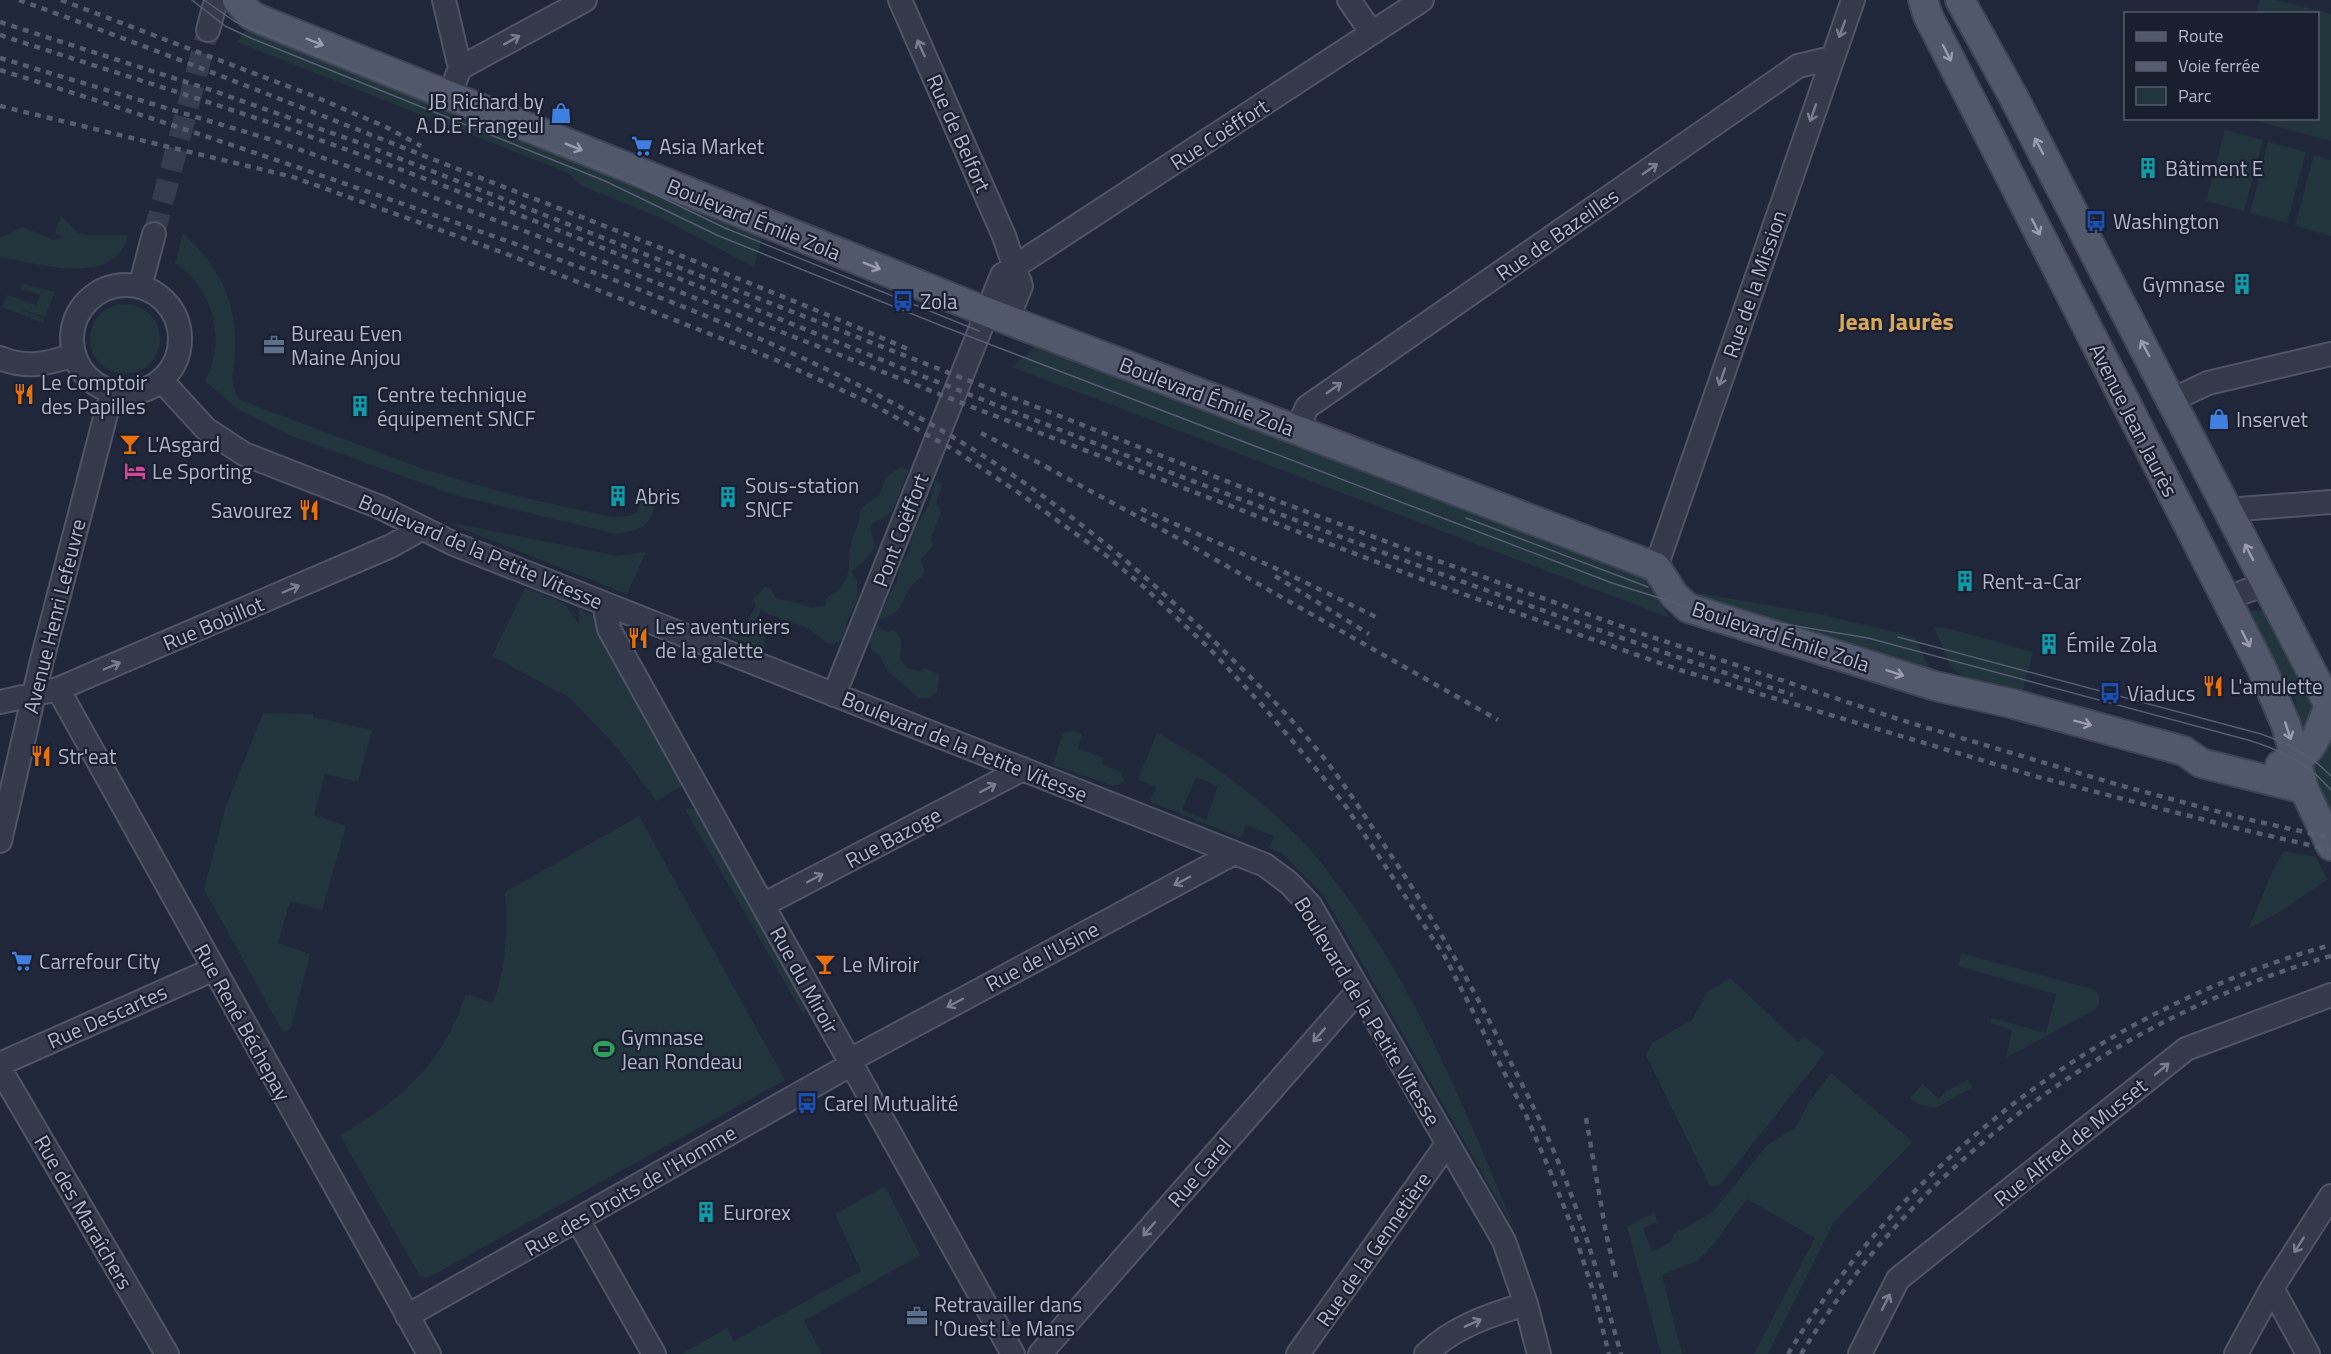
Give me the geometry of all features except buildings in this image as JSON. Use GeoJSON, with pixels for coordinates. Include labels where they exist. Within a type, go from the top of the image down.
{"type":"FeatureCollection","features":[{"type":"Feature","properties":{"kind":"main road","name":"Boulevard Émile Zola"},"geometry":{"type":"LineString","coordinates":[[237,0],[251,15],[261,20],[997,316],[1656,567],[1674,595],[1688,608],[1935,686],[2014,704],[2184,751],[2201,763],[2304,789]]}},
{"type":"Feature","properties":{"kind":"main road","name":"Avenue Jean Jaurès"},"geometry":{"type":"LineString","coordinates":[[1923,0],[1928,16],[2137,427],[2229,597],[2277,702],[2290,736],[2304,789],[2331,846]]}},
{"type":"Feature","properties":{"kind":"main road","name":"Avenue Jean Jaurès"},"geometry":{"type":"LineString","coordinates":[[1959,0],[2013,96],[2265,584],[2324,674],[2330,707]]}},
{"type":"Feature","properties":{"kind":"main road"},"geometry":{"type":"LineString","coordinates":[[2295,761],[2308,753],[2330,707]]}},
{"type":"Feature","properties":{"kind":"main road","name":"Boulevard Émile Zola"},"geometry":{"type":"LineString","coordinates":[[2184,751],[2204,749],[2273,766],[2295,761]]}},
{"type":"Feature","properties":{"kind":"street"},"geometry":{"type":"LineString","coordinates":[[207,30],[216,0]]}},
{"type":"Feature","properties":{"kind":"street"},"geometry":{"type":"LineString","coordinates":[[444,0],[460,68],[449,96]]}},
{"type":"Feature","properties":{"kind":"street"},"geometry":{"type":"LineString","coordinates":[[460,68],[585,0]]}},
{"type":"Feature","properties":{"kind":"street","name":"Rue de Belfort"},"geometry":{"type":"LineString","coordinates":[[900,0],[1004,236],[1021,286],[997,316]]}},
{"type":"Feature","properties":{"kind":"street"},"geometry":{"type":"LineString","coordinates":[[1349,0],[1372,33]]}},
{"type":"Feature","properties":{"kind":"street","name":"Rue Coëffort"},"geometry":{"type":"LineString","coordinates":[[1015,267],[1422,0]]}},
{"type":"Feature","properties":{"kind":"street","name":"Rue de la Mission"},"geometry":{"type":"LineString","coordinates":[[1656,567],[1853,0]]}},
{"type":"Feature","properties":{"kind":"street","name":"Rue de Bazeilles"},"geometry":{"type":"LineString","coordinates":[[1297,430],[1307,407],[1798,66],[1832,58]]}},
{"type":"Feature","properties":{"kind":"street"},"geometry":{"type":"LineString","coordinates":[[140,287],[154,234]]}},
{"type":"Feature","properties":{"kind":"street"},"geometry":{"type":"LineString","coordinates":[[127,285],[140,287],[163,300],[173,313],[178,325],[180,340],[178,354],[172,367],[161,380],[139,391],[125,393],[112,391],[98,386],[87,377],[74,355],[71,339],[73,327],[80,309],[88,300],[111,287],[127,285]]}},
{"type":"Feature","properties":{"kind":"street","name":"Pont Coëffort"},"geometry":{"type":"LineString","coordinates":[[834,695],[966,364],[997,316]]}},
{"type":"Feature","properties":{"kind":"street"},"geometry":{"type":"LineString","coordinates":[[2172,400],[2208,383],[2331,354]]}},
{"type":"Feature","properties":{"kind":"street"},"geometry":{"type":"LineString","coordinates":[[0,358],[24,366],[56,361],[74,355]]}},
{"type":"Feature","properties":{"kind":"street","name":"Boulevard de la Petite Vitesse"},"geometry":{"type":"LineString","coordinates":[[161,380],[206,429],[244,454],[381,507],[454,544],[1265,865],[1290,883],[1310,905],[1504,1241],[1526,1304],[1539,1354]]}},
{"type":"Feature","properties":{"kind":"street","name":"Avenue Henri Lefeuvre"},"geometry":{"type":"LineString","coordinates":[[0,841],[34,695],[112,391]]}},
{"type":"Feature","properties":{"kind":"street"},"geometry":{"type":"LineString","coordinates":[[2228,510],[2331,502]]}},
{"type":"Feature","properties":{"kind":"street","name":"Rue Bobillot"},"geometry":{"type":"LineString","coordinates":[[0,702],[58,689],[391,546],[421,529]]}},
{"type":"Feature","properties":{"kind":"street"},"geometry":{"type":"LineString","coordinates":[[2229,597],[2265,584]]}},
{"type":"Feature","properties":{"kind":"street","name":"Rue du Miroir"},"geometry":{"type":"LineString","coordinates":[[604,604],[609,629],[1013,1354]]}},
{"type":"Feature","properties":{"kind":"street","name":"Rue René Béchepay"},"geometry":{"type":"LineString","coordinates":[[58,689],[429,1354]]}},
{"type":"Feature","properties":{"kind":"street","name":"Rue Bazoge"},"geometry":{"type":"LineString","coordinates":[[763,905],[1023,769]]}},
{"type":"Feature","properties":{"kind":"street","name":"Rue de l'Usine"},"geometry":{"type":"LineString","coordinates":[[851,1062],[1234,853]]}},
{"type":"Feature","properties":{"kind":"street","name":"Rue Descartes"},"geometry":{"type":"LineString","coordinates":[[0,1064],[214,969]]}},
{"type":"Feature","properties":{"kind":"street","name":"Rue Carel"},"geometry":{"type":"LineString","coordinates":[[1040,1354],[1358,991]]}},
{"type":"Feature","properties":{"kind":"street","name":"Rue Alfred de Musset"},"geometry":{"type":"LineString","coordinates":[[1860,1354],[1898,1279],[2186,1049],[2331,995]]}},
{"type":"Feature","properties":{"kind":"street","name":"Rue des Droits de l'Homme"},"geometry":{"type":"LineString","coordinates":[[407,1316],[851,1062]]}},
{"type":"Feature","properties":{"kind":"street","name":"Rue des Maraîchers"},"geometry":{"type":"LineString","coordinates":[[0,1070],[167,1354]]}},
{"type":"Feature","properties":{"kind":"street","name":"Rue de la Gennetière"},"geometry":{"type":"LineString","coordinates":[[1298,1354],[1447,1144]]}},
{"type":"Feature","properties":{"kind":"street"},"geometry":{"type":"LineString","coordinates":[[2236,1354],[2272,1288],[2331,1196]]}},
{"type":"Feature","properties":{"kind":"street"},"geometry":{"type":"LineString","coordinates":[[578,1220],[654,1354]]}},
{"type":"Feature","properties":{"kind":"street"},"geometry":{"type":"LineString","coordinates":[[2272,1288],[2308,1354]]}},
{"type":"Feature","properties":{"kind":"street"},"geometry":{"type":"LineString","coordinates":[[1426,1354],[1436,1344],[1464,1327],[1492,1314],[1526,1304]]}},
{"type":"Feature","properties":{"kind":"green space"},"geometry":{"type":"Polygon","coordinates":[[[2260,0],[2276,0],[2331,14],[2331,141],[2254,120],[2319,120],[2319,12],[2256,12],[2260,0]]]}},
{"type":"Feature","properties":{"kind":"green space"},"geometry":{"type":"Polygon","coordinates":[[[251,22],[764,231],[754,267],[659,217],[582,186],[568,173],[237,42],[251,22]]]}},
{"type":"Feature","properties":{"kind":"green space"},"geometry":{"type":"Polygon","coordinates":[[[2225,130],[2263,140],[2244,211],[2206,201],[2225,130]]]}},
{"type":"Feature","properties":{"kind":"green space"},"geometry":{"type":"Polygon","coordinates":[[[2268,142],[2306,152],[2287,223],[2250,213],[2268,142]]]}},
{"type":"Feature","properties":{"kind":"green space"},"geometry":{"type":"Polygon","coordinates":[[[2314,155],[2331,160],[2331,236],[2295,226],[2314,155]]]}},
{"type":"Feature","properties":{"kind":"green space"},"geometry":{"type":"Polygon","coordinates":[[[61,216],[78,233],[128,235],[121,252],[108,262],[92,267],[73,268],[54,267],[0,257],[0,238],[23,227],[53,240],[64,237],[55,233],[61,216]]]}},
{"type":"Feature","properties":{"kind":"green space"},"geometry":{"type":"Polygon","coordinates":[[[183,233],[216,272],[229,301],[235,333],[233,382],[240,400],[426,470],[520,497],[612,517],[630,516],[637,512],[639,501],[649,496],[655,506],[649,520],[642,527],[616,534],[455,495],[289,435],[239,410],[205,381],[212,365],[215,349],[213,316],[199,286],[175,263],[183,233]]]}},
{"type":"Feature","properties":{"kind":"green space"},"geometry":{"type":"Polygon","coordinates":[[[23,284],[55,292],[45,317],[20,309],[44,319],[43,323],[2,307],[7,295],[36,305],[40,295],[21,288],[23,284]]]}},
{"type":"Feature","properties":{"kind":"green space"},"geometry":{"type":"Polygon","coordinates":[[[118,304],[132,304],[145,310],[154,319],[160,332],[158,352],[150,364],[132,374],[118,374],[105,368],[96,359],[90,346],[90,332],[96,319],[105,310],[118,304]]]}},
{"type":"Feature","properties":{"kind":"green space"},"geometry":{"type":"Polygon","coordinates":[[[1048,336],[1628,556],[1670,618],[1012,367],[1048,336]]]}},
{"type":"Feature","properties":{"kind":"green space"},"geometry":{"type":"Polygon","coordinates":[[[901,467],[909,470],[895,504],[887,516],[876,521],[871,528],[875,547],[852,571],[857,580],[857,601],[846,623],[846,632],[842,640],[833,644],[827,643],[808,628],[766,613],[761,608],[754,631],[766,632],[764,650],[725,635],[726,628],[743,629],[756,605],[753,599],[765,587],[770,588],[777,599],[811,608],[826,606],[826,599],[845,582],[851,542],[860,510],[879,496],[886,477],[901,467]]]}},
{"type":"Feature","properties":{"kind":"green space"},"geometry":{"type":"Polygon","coordinates":[[[935,480],[943,484],[936,502],[941,513],[931,538],[933,546],[921,559],[924,573],[913,584],[897,611],[886,618],[877,620],[897,581],[900,564],[908,555],[914,530],[929,505],[935,480]]]}},
{"type":"Feature","properties":{"kind":"green space"},"geometry":{"type":"Polygon","coordinates":[[[443,521],[618,556],[646,552],[627,594],[443,521]]]}},
{"type":"Feature","properties":{"kind":"green space"},"geometry":{"type":"Polygon","coordinates":[[[525,588],[564,603],[579,625],[579,609],[592,615],[687,783],[656,801],[617,747],[570,698],[492,656],[525,588]]]}},
{"type":"Feature","properties":{"kind":"green space"},"geometry":{"type":"Polygon","coordinates":[[[1692,592],[1819,614],[1915,637],[1927,664],[1939,680],[1737,623],[1692,592]]]}},
{"type":"Feature","properties":{"kind":"green space"},"geometry":{"type":"Polygon","coordinates":[[[2268,610],[2318,699],[2301,738],[2296,701],[2245,611],[2268,610]]]}},
{"type":"Feature","properties":{"kind":"green space"},"geometry":{"type":"Polygon","coordinates":[[[876,622],[880,628],[888,632],[894,630],[898,634],[902,644],[901,661],[907,668],[920,671],[924,668],[939,674],[937,693],[927,698],[918,698],[887,670],[880,656],[872,650],[869,642],[876,622]]]}},
{"type":"Feature","properties":{"kind":"green space"},"geometry":{"type":"Polygon","coordinates":[[[1934,627],[1951,629],[2033,652],[2019,706],[1961,676],[1950,665],[1934,627]]]}},
{"type":"Feature","properties":{"kind":"green space"},"geometry":{"type":"Polygon","coordinates":[[[263,713],[313,714],[313,717],[372,730],[358,782],[325,774],[314,815],[346,826],[322,910],[290,901],[278,943],[310,954],[291,1028],[283,1032],[204,889],[226,806],[263,713]]]}},
{"type":"Feature","properties":{"kind":"green space"},"geometry":{"type":"Polygon","coordinates":[[[1073,731],[1082,734],[1078,748],[1104,758],[1102,764],[1121,772],[1124,781],[1118,785],[1111,785],[1053,765],[1063,733],[1073,731]]]}},
{"type":"Feature","properties":{"kind":"green space"},"geometry":{"type":"Polygon","coordinates":[[[1157,733],[1211,765],[1245,790],[1277,817],[1318,860],[1349,900],[1404,986],[1445,1066],[1516,1232],[1324,896],[1283,854],[1269,848],[1274,836],[1246,825],[1241,838],[1150,802],[1156,787],[1138,780],[1157,733]],[[1196,777],[1182,810],[1206,820],[1218,786],[1196,777]]]}},
{"type":"Feature","properties":{"kind":"green space"},"geometry":{"type":"Polygon","coordinates":[[[2327,735],[2331,738],[2331,824],[2303,785],[2327,735]]]}},
{"type":"Feature","properties":{"kind":"green space"},"geometry":{"type":"Polygon","coordinates":[[[685,809],[696,809],[807,1007],[803,1014],[685,809]]]}},
{"type":"Feature","properties":{"kind":"green space","name":"Gymnase Jean Rondeau"},"geometry":{"type":"Polygon","coordinates":[[[639,816],[785,1080],[428,1278],[420,1276],[340,1135],[383,1108],[418,1077],[433,1060],[445,1040],[466,994],[493,1003],[501,976],[505,948],[505,892],[639,816]]]}},
{"type":"Feature","properties":{"kind":"green space"},"geometry":{"type":"Polygon","coordinates":[[[2284,851],[2316,857],[2327,880],[2275,915],[2248,929],[2273,870],[2284,851]]]}},
{"type":"Feature","properties":{"kind":"green space"},"geometry":{"type":"Polygon","coordinates":[[[1961,953],[2095,990],[2099,995],[2099,1004],[2094,1010],[2006,1058],[2012,1030],[1990,1023],[1991,1018],[2046,1033],[2056,994],[1958,966],[1961,953]]]}},
{"type":"Feature","properties":{"kind":"green space"},"geometry":{"type":"Polygon","coordinates":[[[1730,978],[1798,1042],[1804,1036],[1825,1053],[1719,1186],[1710,1186],[1646,1055],[1652,1043],[1692,1020],[1707,992],[1730,978]]]}},
{"type":"Feature","properties":{"kind":"green space"},"geometry":{"type":"Polygon","coordinates":[[[1831,1073],[1913,1142],[1834,1222],[1768,1354],[1754,1354],[1815,1238],[1747,1199],[1713,1245],[1697,1261],[1662,1275],[1682,1354],[1661,1354],[1627,1226],[1654,1213],[1658,1222],[1643,1228],[1652,1252],[1671,1242],[1674,1234],[1713,1212],[1767,1145],[1796,1127],[1809,1102],[1831,1073]]]}},
{"type":"Feature","properties":{"kind":"green space"},"geometry":{"type":"Polygon","coordinates":[[[1968,1080],[1973,1087],[1936,1108],[1920,1105],[1910,1098],[1923,1084],[1939,1099],[1946,1091],[1968,1080]]]}},
{"type":"Feature","properties":{"kind":"green space"},"geometry":{"type":"Polygon","coordinates":[[[885,1186],[920,1255],[804,1321],[822,1354],[681,1354],[727,1328],[734,1341],[861,1271],[835,1214],[885,1186]]]}},
{"type":"Feature","properties":{"kind":"tunnel"},"geometry":{"type":"LineString","coordinates":[[154,234],[208,30]]}},
{"type":"Feature","properties":{"kind":"tram line"},"geometry":{"type":"LineString","coordinates":[[192,0],[225,26],[253,39],[605,181],[719,236],[942,326],[1612,583],[1694,609],[1868,638],[2248,740],[2272,748],[2303,765],[2331,790]]}},
{"type":"Feature","properties":{"kind":"tram line"},"geometry":{"type":"LineString","coordinates":[[204,0],[234,21],[257,31],[609,172],[725,228],[979,331]]}},
{"type":"Feature","properties":{"kind":"tram line"},"geometry":{"type":"LineString","coordinates":[[1466,518],[1648,587]]}},
{"type":"Feature","properties":{"kind":"tram line"},"geometry":{"type":"LineString","coordinates":[[1898,637],[2261,734],[2299,750],[2331,776]]}},
{"type":"Feature","properties":{"kind":"railway"},"geometry":{"type":"LineString","coordinates":[[19,0],[681,256],[910,350]]}},
{"type":"Feature","properties":{"kind":"railway"},"geometry":{"type":"LineString","coordinates":[[61,0],[311,95],[386,127],[421,146]]}},
{"type":"Feature","properties":{"kind":"railway"},"geometry":{"type":"LineString","coordinates":[[0,22],[217,92],[360,143],[1262,495],[1646,635],[1901,720],[2119,785],[2242,818],[2331,838]]}},
{"type":"Feature","properties":{"kind":"railway"},"geometry":{"type":"LineString","coordinates":[[0,35],[223,107],[356,153],[1284,516],[1588,626],[1793,695]]}},
{"type":"Feature","properties":{"kind":"railway"},"geometry":{"type":"LineString","coordinates":[[0,58],[269,139],[384,179],[530,233],[972,407],[1429,582],[1680,670],[2038,777],[2331,850]]}},
{"type":"Feature","properties":{"kind":"railway"},"geometry":{"type":"LineString","coordinates":[[0,70],[360,189],[541,253],[726,324],[786,350],[904,409],[961,442],[1033,489],[1100,540],[1196,624],[1289,718],[1324,758],[1408,880],[1469,984],[1546,1133],[1586,1236],[1621,1354]]}},
{"type":"Feature","properties":{"kind":"railway"},"geometry":{"type":"LineString","coordinates":[[0,106],[293,177],[504,253],[776,360],[870,403],[956,451],[1108,557],[1210,649],[1262,705],[1322,776],[1347,808],[1445,957],[1526,1115],[1550,1171],[1574,1232],[1593,1291],[1609,1354]]}},
{"type":"Feature","properties":{"kind":"railway"},"geometry":{"type":"LineString","coordinates":[[981,433],[1053,470]]}},
{"type":"Feature","properties":{"kind":"railway"},"geometry":{"type":"LineString","coordinates":[[1046,467],[1172,535],[1498,720]]}},
{"type":"Feature","properties":{"kind":"railway"},"geometry":{"type":"LineString","coordinates":[[1141,509],[1284,572],[1378,618]]}},
{"type":"Feature","properties":{"kind":"railway"},"geometry":{"type":"LineString","coordinates":[[1275,576],[1369,634]]}},
{"type":"Feature","properties":{"kind":"railway"},"geometry":{"type":"LineString","coordinates":[[1788,1354],[1836,1282],[1892,1216],[1953,1154],[2020,1098],[2093,1049],[2169,1007],[2249,972],[2331,945]]}},
{"type":"Feature","properties":{"kind":"railway"},"geometry":{"type":"LineString","coordinates":[[1801,1354],[1866,1261],[1913,1208],[1963,1159],[2018,1114],[2076,1073],[2136,1037],[2199,1005],[2264,978],[2331,956]]}},
{"type":"Feature","properties":{"kind":"railway"},"geometry":{"type":"LineString","coordinates":[[1586,1118],[1617,1282]]}},
{"type":"Feature","properties":{"kind":"place","name":"JB Richard by A.D.E Frangeul"},"geometry":{"type":"Point","coordinates":[561,113]}},
{"type":"Feature","properties":{"kind":"place","name":"Asia Market"},"geometry":{"type":"Point","coordinates":[642,146]}},
{"type":"Feature","properties":{"kind":"place","name":"Bâtiment E"},"geometry":{"type":"Point","coordinates":[2148,168]}},
{"type":"Feature","properties":{"kind":"place","name":"Washington"},"geometry":{"type":"Point","coordinates":[2096,221]}},
{"type":"Feature","properties":{"kind":"place","name":"Gymnase"},"geometry":{"type":"Point","coordinates":[2242,284]}},
{"type":"Feature","properties":{"kind":"place","name":"Zola"},"geometry":{"type":"Point","coordinates":[903,301]}},
{"type":"Feature","properties":{"kind":"place","name":"Bureau Even Maine Anjou"},"geometry":{"type":"Point","coordinates":[274,345]}},
{"type":"Feature","properties":{"kind":"place","name":"Le Comptoir des Papilles"},"geometry":{"type":"Point","coordinates":[24,394]}},
{"type":"Feature","properties":{"kind":"place","name":"Centre technique équipement SNCF"},"geometry":{"type":"Point","coordinates":[360,406]}},
{"type":"Feature","properties":{"kind":"place","name":"Inservet"},"geometry":{"type":"Point","coordinates":[2219,419]}},
{"type":"Feature","properties":{"kind":"place","name":"L'Asgard"},"geometry":{"type":"Point","coordinates":[130,444]}},
{"type":"Feature","properties":{"kind":"place","name":"Le Sporting"},"geometry":{"type":"Point","coordinates":[135,471]}},
{"type":"Feature","properties":{"kind":"place","name":"Abris"},"geometry":{"type":"Point","coordinates":[618,496]}},
{"type":"Feature","properties":{"kind":"place","name":"Sous-station SNCF"},"geometry":{"type":"Point","coordinates":[728,497]}},
{"type":"Feature","properties":{"kind":"place","name":"Savourez"},"geometry":{"type":"Point","coordinates":[309,510]}},
{"type":"Feature","properties":{"kind":"place","name":"Rent-a-Car"},"geometry":{"type":"Point","coordinates":[1965,581]}},
{"type":"Feature","properties":{"kind":"place","name":"Les aventuriers de la galette"},"geometry":{"type":"Point","coordinates":[638,638]}},
{"type":"Feature","properties":{"kind":"place","name":"Émile Zola"},"geometry":{"type":"Point","coordinates":[2049,644]}},
{"type":"Feature","properties":{"kind":"place","name":"L'amulette"},"geometry":{"type":"Point","coordinates":[2213,686]}},
{"type":"Feature","properties":{"kind":"place","name":"Viaducs"},"geometry":{"type":"Point","coordinates":[2110,693]}},
{"type":"Feature","properties":{"kind":"place","name":"Str'eat"},"geometry":{"type":"Point","coordinates":[41,756]}},
{"type":"Feature","properties":{"kind":"place","name":"Carrefour City"},"geometry":{"type":"Point","coordinates":[22,961]}},
{"type":"Feature","properties":{"kind":"place","name":"Le Miroir"},"geometry":{"type":"Point","coordinates":[825,964]}},
{"type":"Feature","properties":{"kind":"place","name":"Gymnase Jean Rondeau"},"geometry":{"type":"Point","coordinates":[604,1049]}},
{"type":"Feature","properties":{"kind":"place","name":"Carel Mutualité"},"geometry":{"type":"Point","coordinates":[807,1103]}},
{"type":"Feature","properties":{"kind":"place","name":"Eurorex"},"geometry":{"type":"Point","coordinates":[706,1212]}},
{"type":"Feature","properties":{"kind":"place","name":"Retravailler dans l'Ouest Le Mans"},"geometry":{"type":"Point","coordinates":[917,1316]}},
{"type":"Feature","properties":{"kind":"district","name":"Jean Jaurès"},"geometry":{"type":"Point","coordinates":[1896,321]}}]}
